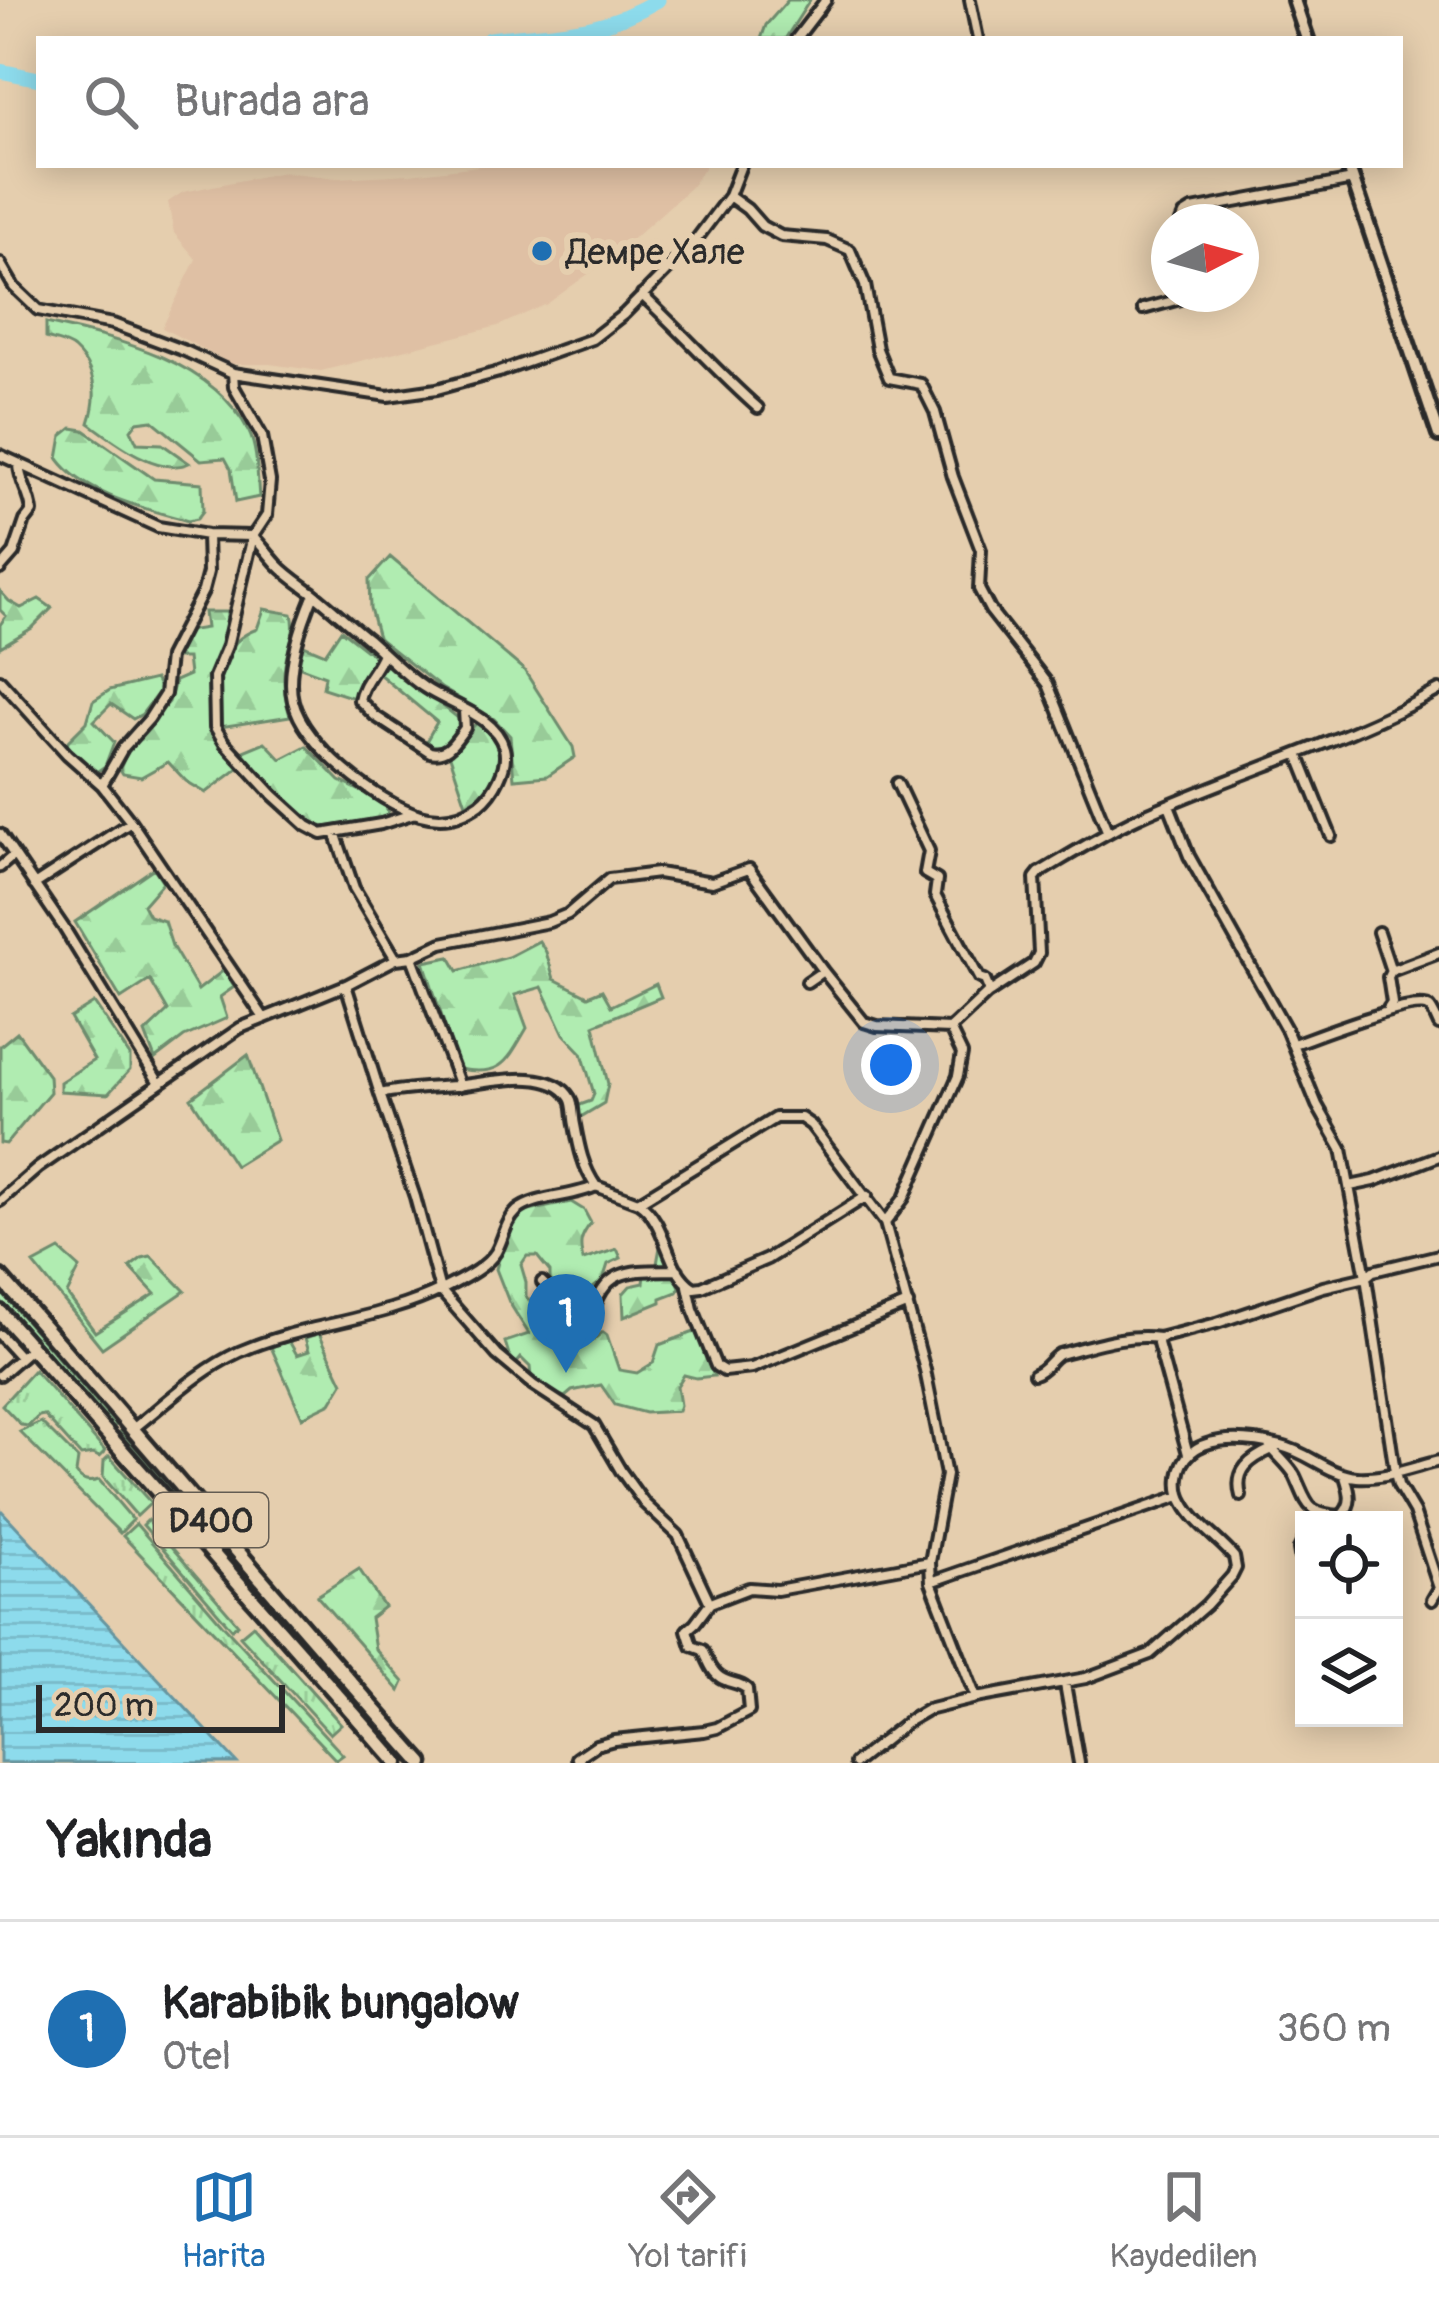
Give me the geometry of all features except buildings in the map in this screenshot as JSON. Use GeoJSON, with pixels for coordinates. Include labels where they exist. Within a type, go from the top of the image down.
{"type":"FeatureCollection","features":[{"type":"Feature","properties":{"kind":"highway","name":"D400"},"geometry":{"type":"LineString","coordinates":[[0,1277],[422,1763]]}},
{"type":"Feature","properties":{"kind":"highway","name":"D400"},"geometry":{"type":"LineString","coordinates":[[0,1312],[26,1352],[397,1763]]}},
{"type":"Feature","properties":{"kind":"street"},"geometry":{"type":"LineString","coordinates":[[798,36],[826,0]]}},
{"type":"Feature","properties":{"kind":"street"},"geometry":{"type":"LineString","coordinates":[[970,0],[977,36]]}},
{"type":"Feature","properties":{"kind":"street"},"geometry":{"type":"LineString","coordinates":[[1294,0],[1306,36]]}},
{"type":"Feature","properties":{"kind":"street"},"geometry":{"type":"LineString","coordinates":[[0,263],[14,287],[38,310],[113,324],[233,373],[388,396],[437,389],[592,339],[692,245],[729,196],[740,168]]}},
{"type":"Feature","properties":{"kind":"street"},"geometry":{"type":"LineString","coordinates":[[1349,168],[1439,435]]}},
{"type":"Feature","properties":{"kind":"street"},"geometry":{"type":"LineString","coordinates":[[1224,204],[1353,180]]}},
{"type":"Feature","properties":{"kind":"street"},"geometry":{"type":"LineString","coordinates":[[729,196],[762,226],[781,236],[826,241],[850,250],[865,285],[877,349],[889,378],[921,384],[935,412],[980,550],[979,589],[1048,684],[1108,833]]}},
{"type":"Feature","properties":{"kind":"street"},"geometry":{"type":"LineString","coordinates":[[642,295],[758,408]]}},
{"type":"Feature","properties":{"kind":"street"},"geometry":{"type":"LineString","coordinates":[[1144,309],[1151,307]]}},
{"type":"Feature","properties":{"kind":"street"},"geometry":{"type":"LineString","coordinates":[[233,373],[234,387],[262,436],[269,481],[267,515],[253,536],[214,677],[215,728],[273,795],[322,834],[382,824],[413,813]]}},
{"type":"Feature","properties":{"kind":"street"},"geometry":{"type":"LineString","coordinates":[[1425,400],[1439,396]]}},
{"type":"Feature","properties":{"kind":"street"},"geometry":{"type":"LineString","coordinates":[[0,455],[158,527],[253,536],[279,567],[314,594],[424,688],[464,709],[498,735],[506,751],[503,770],[489,797],[474,809],[442,820],[413,813],[332,761],[308,732],[292,700],[299,632],[314,594]]}},
{"type":"Feature","properties":{"kind":"street"},"geometry":{"type":"LineString","coordinates":[[0,569],[14,553],[32,512],[19,465]]}},
{"type":"Feature","properties":{"kind":"street"},"geometry":{"type":"LineString","coordinates":[[103,784],[123,748],[165,694],[169,657],[203,591],[208,572],[207,535]]}},
{"type":"Feature","properties":{"kind":"street"},"geometry":{"type":"LineString","coordinates":[[383,652],[360,691],[359,700],[375,716],[438,754],[447,751],[465,728],[464,709]]}},
{"type":"Feature","properties":{"kind":"street"},"geometry":{"type":"LineString","coordinates":[[0,680],[67,754],[103,784],[264,1018]]}},
{"type":"Feature","properties":{"kind":"street"},"geometry":{"type":"LineString","coordinates":[[0,1201],[38,1168],[240,1028],[442,943],[549,922],[568,914],[610,879],[658,873],[712,882],[748,869],[864,1022],[950,1029],[990,992],[1034,963],[1039,953],[1034,878],[1108,833],[1168,805],[1298,754],[1439,690]]}},
{"type":"Feature","properties":{"kind":"street"},"geometry":{"type":"LineString","coordinates":[[1298,754],[1331,836]]}},
{"type":"Feature","properties":{"kind":"street"},"geometry":{"type":"LineString","coordinates":[[897,782],[929,851],[925,873],[937,880],[934,895],[990,992]]}},
{"type":"Feature","properties":{"kind":"street"},"geometry":{"type":"LineString","coordinates":[[1168,805],[1209,893],[1293,1044],[1321,1114],[1342,1149],[1395,1472],[1434,1570],[1439,1588],[1432,1600]]}},
{"type":"Feature","properties":{"kind":"street"},"geometry":{"type":"LineString","coordinates":[[34,885],[131,822]]}},
{"type":"Feature","properties":{"kind":"street"},"geometry":{"type":"LineString","coordinates":[[335,832],[354,888],[396,959]]}},
{"type":"Feature","properties":{"kind":"street"},"geometry":{"type":"LineString","coordinates":[[2,841],[159,1083]]}},
{"type":"Feature","properties":{"kind":"street"},"geometry":{"type":"LineString","coordinates":[[0,867],[14,855]]}},
{"type":"Feature","properties":{"kind":"street"},"geometry":{"type":"LineString","coordinates":[[1378,932],[1391,971]]}},
{"type":"Feature","properties":{"kind":"street"},"geometry":{"type":"LineString","coordinates":[[1387,1010],[1392,1004],[1391,971],[1439,953]]}},
{"type":"Feature","properties":{"kind":"street"},"geometry":{"type":"LineString","coordinates":[[412,957],[460,1086]]}},
{"type":"Feature","properties":{"kind":"street"},"geometry":{"type":"LineString","coordinates":[[807,982],[823,971]]}},
{"type":"Feature","properties":{"kind":"street"},"geometry":{"type":"LineString","coordinates":[[346,985],[440,1290],[497,1355],[594,1425],[644,1503],[678,1535],[710,1603]]}},
{"type":"Feature","properties":{"kind":"street"},"geometry":{"type":"LineString","coordinates":[[1293,1044],[1387,1010],[1426,1005],[1439,1025]]}},
{"type":"Feature","properties":{"kind":"street"},"geometry":{"type":"LineString","coordinates":[[885,1223],[904,1198],[958,1076],[962,1054],[950,1029]]}},
{"type":"Feature","properties":{"kind":"street"},"geometry":{"type":"LineString","coordinates":[[380,1094],[476,1082],[536,1079],[556,1084],[571,1098],[586,1172],[596,1186],[638,1202],[654,1216],[688,1286],[716,1366],[724,1371],[752,1368],[908,1304]]}},
{"type":"Feature","properties":{"kind":"street"},"geometry":{"type":"LineString","coordinates":[[638,1202],[775,1118],[789,1116],[811,1125],[867,1196],[885,1223],[928,1382],[946,1475],[929,1562],[931,1582],[976,1698]]}},
{"type":"Feature","properties":{"kind":"street"},"geometry":{"type":"LineString","coordinates":[[1350,1186],[1439,1156]]}},
{"type":"Feature","properties":{"kind":"street"},"geometry":{"type":"LineString","coordinates":[[134,1428],[216,1363],[244,1350],[376,1314],[440,1290],[486,1263],[496,1252],[508,1221],[524,1206],[596,1186]]}},
{"type":"Feature","properties":{"kind":"street"},"geometry":{"type":"LineString","coordinates":[[688,1286],[702,1287],[767,1259],[867,1196]]}},
{"type":"Feature","properties":{"kind":"street"},"geometry":{"type":"LineString","coordinates":[[1034,1374],[1059,1354],[1141,1336],[1159,1338],[1366,1277],[1372,1271],[1439,1256]]}},
{"type":"Feature","properties":{"kind":"street"},"geometry":{"type":"LineString","coordinates":[[542,1282],[567,1307],[593,1315],[604,1284],[618,1275],[678,1270]]}},
{"type":"Feature","properties":{"kind":"street"},"geometry":{"type":"LineString","coordinates":[[0,1335],[26,1352],[0,1375]]}},
{"type":"Feature","properties":{"kind":"street"},"geometry":{"type":"LineString","coordinates":[[855,1763],[927,1710],[1065,1684],[1150,1654],[1206,1606],[1232,1576],[1234,1557],[1180,1496],[1179,1480],[1188,1454],[1159,1338]]}},
{"type":"Feature","properties":{"kind":"street"},"geometry":{"type":"LineString","coordinates":[[1188,1454],[1207,1443],[1229,1440],[1310,1455],[1359,1478],[1439,1461]]}},
{"type":"Feature","properties":{"kind":"street"},"geometry":{"type":"LineString","coordinates":[[1241,1496],[1240,1472],[1271,1446]]}},
{"type":"Feature","properties":{"kind":"street"},"geometry":{"type":"LineString","coordinates":[[1271,1446],[1291,1470],[1309,1508],[1317,1511]]}},
{"type":"Feature","properties":{"kind":"street"},"geometry":{"type":"LineString","coordinates":[[1344,1474],[1351,1498],[1347,1511]]}},
{"type":"Feature","properties":{"kind":"street"},"geometry":{"type":"LineString","coordinates":[[931,1582],[1180,1496]]}},
{"type":"Feature","properties":{"kind":"street"},"geometry":{"type":"LineString","coordinates":[[581,1763],[577,1758],[596,1744],[704,1731],[749,1711],[747,1689],[716,1674],[704,1650],[692,1646],[687,1636],[710,1603],[749,1588],[776,1590],[929,1562]]}},
{"type":"Feature","properties":{"kind":"street"},"geometry":{"type":"LineString","coordinates":[[1065,1684],[1079,1763]]}},
{"type":"Feature","properties":{"kind":"shaded area"},"geometry":{"type":"Polygon","coordinates":[[[462,168],[704,168],[691,187],[617,253],[547,304],[498,326],[321,371],[232,364],[162,328],[196,259],[174,233],[168,202],[183,192],[283,172],[337,178],[462,168]]]}},
{"type":"Feature","properties":{"kind":"green space"},"geometry":{"type":"Polygon","coordinates":[[[788,0],[810,0],[787,36],[762,36],[788,0]]]}},
{"type":"Feature","properties":{"kind":"green space"},"geometry":{"type":"Polygon","coordinates":[[[46,323],[161,356],[212,387],[249,432],[259,497],[236,502],[225,458],[201,460],[152,420],[137,422],[131,430],[137,443],[162,444],[189,463],[177,466],[151,461],[89,423],[94,403],[91,375],[74,349],[46,338],[46,323]]]}},
{"type":"Feature","properties":{"kind":"green space"},"geometry":{"type":"Polygon","coordinates":[[[72,428],[84,430],[154,479],[202,483],[203,511],[188,521],[117,499],[84,482],[58,459],[62,436],[72,428]]]}},
{"type":"Feature","properties":{"kind":"green space"},"geometry":{"type":"Polygon","coordinates":[[[390,557],[524,670],[575,757],[547,776],[514,779],[510,736],[494,719],[441,688],[378,638],[369,580],[390,557]]]}},
{"type":"Feature","properties":{"kind":"green space"},"geometry":{"type":"Polygon","coordinates":[[[0,591],[21,608],[39,599],[52,608],[32,628],[0,647],[0,625],[6,616],[0,610],[0,591]]]}},
{"type":"Feature","properties":{"kind":"green space"},"geometry":{"type":"Polygon","coordinates":[[[264,609],[292,614],[284,678],[290,716],[220,727],[220,683],[226,657],[243,636],[257,629],[264,609]]]}},
{"type":"Feature","properties":{"kind":"green space"},"geometry":{"type":"Polygon","coordinates":[[[204,612],[227,612],[226,637],[211,673],[212,734],[239,768],[206,793],[168,762],[141,777],[123,774],[120,769],[129,747],[169,702],[175,681],[189,675],[187,658],[176,658],[187,631],[206,628],[204,612]]]}},
{"type":"Feature","properties":{"kind":"green space"},"geometry":{"type":"Polygon","coordinates":[[[341,630],[377,658],[354,698],[323,688],[325,676],[298,666],[301,644],[325,654],[341,630]]]}},
{"type":"Feature","properties":{"kind":"green space"},"geometry":{"type":"Polygon","coordinates":[[[388,662],[458,718],[460,727],[443,749],[424,745],[437,722],[379,674],[388,662]]]}},
{"type":"Feature","properties":{"kind":"green space"},"geometry":{"type":"Polygon","coordinates":[[[155,679],[161,689],[142,714],[133,719],[111,704],[94,721],[114,742],[105,766],[95,773],[67,748],[87,722],[93,701],[110,690],[155,679]]]}},
{"type":"Feature","properties":{"kind":"green space"},"geometry":{"type":"Polygon","coordinates":[[[477,722],[500,750],[497,770],[485,793],[466,804],[450,756],[477,722]]]}},
{"type":"Feature","properties":{"kind":"green space"},"geometry":{"type":"Polygon","coordinates":[[[265,742],[281,759],[306,746],[340,781],[385,803],[388,813],[384,819],[324,827],[306,820],[241,752],[265,742]]]}},
{"type":"Feature","properties":{"kind":"green space"},"geometry":{"type":"Polygon","coordinates":[[[154,868],[163,882],[143,905],[149,916],[164,921],[172,946],[198,990],[224,970],[234,987],[220,997],[227,1018],[184,1037],[155,1059],[145,1033],[168,1011],[150,980],[121,999],[75,922],[154,868]]]}},
{"type":"Feature","properties":{"kind":"green space"},"geometry":{"type":"Polygon","coordinates":[[[539,941],[554,979],[588,996],[602,990],[611,1006],[656,984],[661,997],[594,1025],[608,1084],[604,1103],[579,1118],[577,1106],[591,1101],[594,1094],[582,1053],[564,1034],[542,987],[515,995],[527,1028],[502,1064],[485,1071],[459,1069],[424,962],[450,957],[458,971],[508,957],[539,941]]]}},
{"type":"Feature","properties":{"kind":"green space"},"geometry":{"type":"Polygon","coordinates":[[[94,1003],[130,1056],[130,1070],[108,1094],[60,1091],[60,1082],[94,1060],[70,1018],[94,1003]]]}},
{"type":"Feature","properties":{"kind":"green space"},"geometry":{"type":"Polygon","coordinates":[[[17,1032],[49,1076],[50,1092],[6,1144],[0,1143],[0,1046],[17,1032]]]}},
{"type":"Feature","properties":{"kind":"green space"},"geometry":{"type":"Polygon","coordinates":[[[248,1055],[277,1140],[235,1166],[191,1098],[248,1055]]]}},
{"type":"Feature","properties":{"kind":"green space"},"geometry":{"type":"Polygon","coordinates":[[[571,1202],[584,1210],[591,1223],[581,1240],[583,1260],[617,1249],[621,1258],[608,1264],[603,1280],[592,1289],[590,1309],[583,1309],[562,1297],[537,1256],[527,1256],[521,1265],[526,1297],[539,1310],[553,1297],[585,1330],[590,1342],[603,1332],[607,1335],[619,1370],[637,1373],[653,1363],[659,1345],[697,1331],[714,1376],[684,1375],[677,1386],[678,1411],[645,1413],[615,1405],[601,1385],[565,1397],[531,1377],[530,1367],[521,1358],[516,1364],[509,1355],[505,1342],[529,1334],[509,1302],[496,1269],[499,1259],[516,1219],[524,1212],[571,1202]]]}},
{"type":"Feature","properties":{"kind":"green space"},"geometry":{"type":"Polygon","coordinates":[[[660,1247],[680,1287],[661,1302],[624,1317],[623,1294],[630,1286],[644,1283],[645,1276],[655,1275],[660,1247]]]}},
{"type":"Feature","properties":{"kind":"green space"},"geometry":{"type":"Polygon","coordinates":[[[60,1250],[80,1268],[67,1294],[95,1332],[155,1294],[130,1267],[142,1258],[151,1256],[185,1291],[102,1348],[34,1264],[60,1250]]]}},
{"type":"Feature","properties":{"kind":"green space"},"geometry":{"type":"Polygon","coordinates":[[[0,1291],[116,1425],[109,1430],[0,1304],[0,1291]]]}},
{"type":"Feature","properties":{"kind":"green space"},"geometry":{"type":"Polygon","coordinates":[[[319,1333],[343,1383],[331,1403],[302,1417],[271,1347],[289,1341],[297,1355],[309,1351],[305,1338],[319,1333]]]}},
{"type":"Feature","properties":{"kind":"green space"},"geometry":{"type":"Polygon","coordinates":[[[34,1370],[105,1451],[99,1457],[81,1456],[44,1415],[28,1426],[21,1425],[2,1405],[34,1370]]]}},
{"type":"Feature","properties":{"kind":"green space"},"geometry":{"type":"Polygon","coordinates":[[[41,1422],[78,1459],[78,1476],[99,1480],[133,1520],[120,1533],[20,1432],[41,1422]]]}},
{"type":"Feature","properties":{"kind":"green space"},"geometry":{"type":"Polygon","coordinates":[[[120,1432],[378,1728],[373,1732],[115,1436],[120,1432]]]}},
{"type":"Feature","properties":{"kind":"green space"},"geometry":{"type":"Polygon","coordinates":[[[109,1456],[151,1503],[137,1516],[103,1477],[109,1456]]]}},
{"type":"Feature","properties":{"kind":"green space"},"geometry":{"type":"Polygon","coordinates":[[[148,1520],[238,1624],[232,1629],[143,1525],[148,1520]]]}},
{"type":"Feature","properties":{"kind":"green space"},"geometry":{"type":"Polygon","coordinates":[[[136,1524],[343,1755],[336,1760],[123,1536],[136,1524]]]}},
{"type":"Feature","properties":{"kind":"green space"},"geometry":{"type":"Polygon","coordinates":[[[359,1569],[384,1607],[370,1618],[375,1649],[404,1682],[400,1691],[317,1596],[359,1569]]]}},
{"type":"Feature","properties":{"kind":"green space"},"geometry":{"type":"Polygon","coordinates":[[[253,1625],[341,1724],[330,1734],[240,1636],[253,1625]]]}},
{"type":"Feature","properties":{"kind":"water"},"geometry":{"type":"Polygon","coordinates":[[[0,1509],[237,1763],[0,1763],[0,1509]]]}},
{"type":"Feature","properties":{"kind":"waterway"},"geometry":{"type":"LineString","coordinates":[[522,36],[595,26],[658,0]]}},
{"type":"Feature","properties":{"kind":"waterway"},"geometry":{"type":"LineString","coordinates":[[0,71],[36,78]]}},
{"type":"Feature","properties":{"kind":"place","name":"Демре Хале"},"geometry":{"type":"Point","coordinates":[542,251]}},
{"type":"Feature","properties":{"kind":"place","name":"Karabibik bungalow"},"geometry":{"type":"Point","coordinates":[566,1373]}}]}
